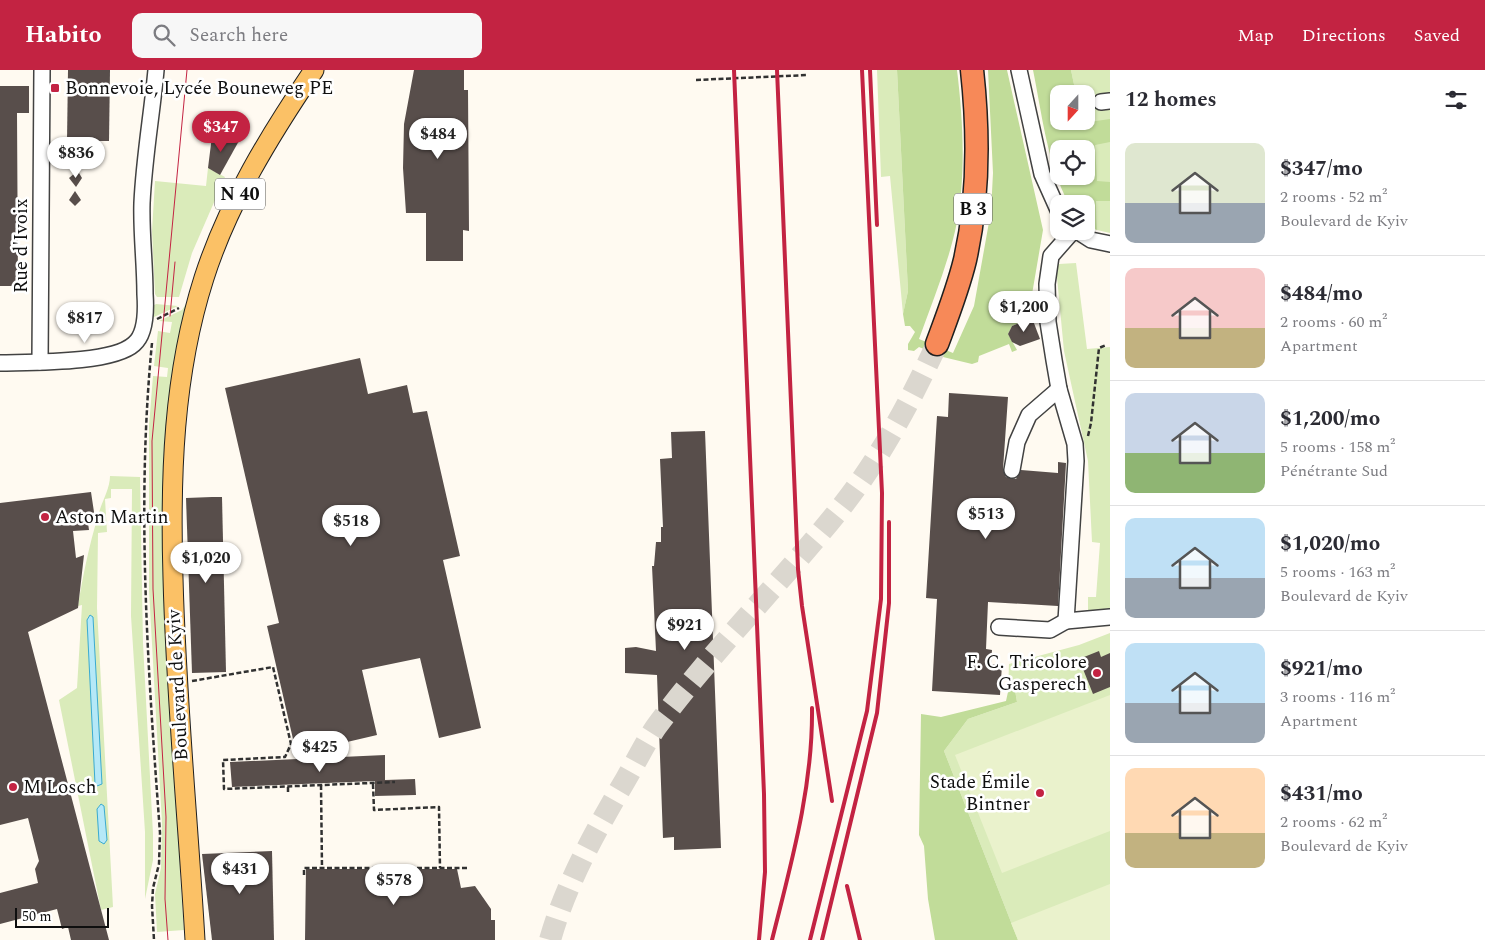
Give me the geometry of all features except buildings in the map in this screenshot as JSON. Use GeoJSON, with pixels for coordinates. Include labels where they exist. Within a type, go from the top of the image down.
{"type":"FeatureCollection","features":[{"type":"Feature","properties":{"kind":"highway","name":"B 3"},"geometry":{"type":"LineString","coordinates":[[937,344],[965,261],[972,218],[977,131],[972,70]]}},
{"type":"Feature","properties":{"kind":"main road","name":"Boulevard de Kyiv"},"geometry":{"type":"LineString","coordinates":[[195,940],[174,628],[171,514],[176,406],[190,329],[204,277],[226,222],[268,140],[314,70]]}},
{"type":"Feature","properties":{"kind":"street","name":"Rue d'Ivoix"},"geometry":{"type":"LineString","coordinates":[[40,362],[48,157],[42,70]]}},
{"type":"Feature","properties":{"kind":"street"},"geometry":{"type":"LineString","coordinates":[[0,362],[40,362],[96,358],[133,346],[142,331],[146,298],[142,201],[156,70]]}},
{"type":"Feature","properties":{"kind":"street"},"geometry":{"type":"LineString","coordinates":[[1019,70],[1042,174],[1051,195]]}},
{"type":"Feature","properties":{"kind":"street"},"geometry":{"type":"LineString","coordinates":[[1065,240],[1051,256],[1047,274],[1048,322],[1059,390],[1075,444],[1076,461],[1066,622]]}},
{"type":"Feature","properties":{"kind":"street"},"geometry":{"type":"LineString","coordinates":[[1091,240],[1110,244]]}},
{"type":"Feature","properties":{"kind":"street"},"geometry":{"type":"LineString","coordinates":[[1012,470],[1017,442],[1029,415],[1059,390]]}},
{"type":"Feature","properties":{"kind":"street"},"geometry":{"type":"LineString","coordinates":[[999,627],[1050,630],[1066,622],[1110,617]]}},
{"type":"Feature","properties":{"kind":"path"},"geometry":{"type":"LineString","coordinates":[[696,80],[808,76]]}},
{"type":"Feature","properties":{"kind":"path"},"geometry":{"type":"LineString","coordinates":[[162,316],[174,311]]}},
{"type":"Feature","properties":{"kind":"path"},"geometry":{"type":"LineString","coordinates":[[154,324],[157,319]]}},
{"type":"Feature","properties":{"kind":"path"},"geometry":{"type":"LineString","coordinates":[[153,342],[145,449],[147,601],[160,833],[159,864],[153,888],[154,940]]}},
{"type":"Feature","properties":{"kind":"path"},"geometry":{"type":"LineString","coordinates":[[1087,438],[1092,423],[1099,348],[1106,345]]}},
{"type":"Feature","properties":{"kind":"path"},"geometry":{"type":"LineString","coordinates":[[188,681],[274,667],[290,744],[285,757],[223,760],[224,789],[395,782]]}},
{"type":"Feature","properties":{"kind":"path"},"geometry":{"type":"LineString","coordinates":[[373,783],[374,810],[439,808],[440,868]]}},
{"type":"Feature","properties":{"kind":"path"},"geometry":{"type":"LineString","coordinates":[[321,785],[322,868]]}},
{"type":"Feature","properties":{"kind":"path"},"geometry":{"type":"LineString","coordinates":[[288,786],[288,793]]}},
{"type":"Feature","properties":{"kind":"path"},"geometry":{"type":"LineString","coordinates":[[304,875],[304,868],[469,868]]}},
{"type":"Feature","properties":{"kind":"green space"},"geometry":{"type":"Polygon","coordinates":[[[877,70],[897,70],[908,291],[903,314],[890,176],[881,177],[877,70]]]}},
{"type":"Feature","properties":{"kind":"green space"},"geometry":{"type":"Polygon","coordinates":[[[897,70],[957,70],[963,146],[960,203],[950,252],[919,339],[953,353],[974,306],[991,211],[993,173],[988,70],[1007,70],[1043,230],[1030,306],[1019,323],[1012,326],[1008,334],[1017,350],[1012,352],[1009,344],[979,356],[978,362],[972,364],[943,357],[919,347],[914,351],[908,350],[908,344],[915,332],[910,326],[905,326],[903,314],[908,291],[897,70]]]}},
{"type":"Feature","properties":{"kind":"green space"},"geometry":{"type":"Polygon","coordinates":[[[1033,70],[1071,70],[1074,85],[1050,85],[1050,130],[1095,130],[1095,121],[1110,119],[1110,142],[1095,145],[1095,140],[1050,140],[1050,155],[1033,70]]]}},
{"type":"Feature","properties":{"kind":"green space"},"geometry":{"type":"Polygon","coordinates":[[[1071,70],[1110,70],[1110,233],[1097,230],[1096,201],[1093,185],[1095,185],[1095,140],[1085,140],[1083,130],[1095,130],[1095,85],[1074,85],[1071,70]]]}},
{"type":"Feature","properties":{"kind":"green space"},"geometry":{"type":"Polygon","coordinates":[[[1095,145],[1097,181],[1110,182],[1110,201],[1096,201],[1097,230],[1095,229],[1095,195],[1065,195],[1061,185],[1095,185],[1095,145]]]}},
{"type":"Feature","properties":{"kind":"green space"},"geometry":{"type":"Polygon","coordinates":[[[208,168],[225,177],[192,253],[179,297],[157,297],[155,294],[152,231],[155,181],[206,186],[208,168]]]}},
{"type":"Feature","properties":{"kind":"green space"},"geometry":{"type":"Polygon","coordinates":[[[1076,263],[1087,349],[1110,347],[1110,610],[1088,611],[1088,597],[1096,597],[1100,543],[1092,542],[1088,461],[1064,351],[1056,267],[1059,264],[1076,263]]]}},
{"type":"Feature","properties":{"kind":"green space"},"geometry":{"type":"Polygon","coordinates":[[[188,301],[174,379],[180,875],[184,930],[157,932],[155,894],[161,868],[162,823],[149,590],[149,426],[153,376],[167,377],[168,368],[154,366],[158,331],[170,333],[172,322],[159,321],[182,310],[188,301]]]}},
{"type":"Feature","properties":{"kind":"green space"},"geometry":{"type":"Polygon","coordinates":[[[156,304],[178,306],[154,317],[152,322],[153,306],[156,304]]]}},
{"type":"Feature","properties":{"kind":"green space"},"geometry":{"type":"Polygon","coordinates":[[[110,476],[140,477],[143,643],[153,860],[145,899],[145,832],[131,616],[132,489],[111,489],[111,498],[105,499],[107,532],[98,533],[97,608],[113,907],[101,910],[59,700],[77,688],[82,605],[78,606],[89,549],[99,511],[109,486],[110,476]]]}},
{"type":"Feature","properties":{"kind":"green space"},"geometry":{"type":"Polygon","coordinates":[[[1110,633],[1110,940],[1018,940],[944,751],[968,719],[1017,702],[1015,690],[1008,692],[1009,664],[1079,645],[1110,633]]]}},
{"type":"Feature","properties":{"kind":"green space"},"geometry":{"type":"Polygon","coordinates":[[[1015,690],[1017,702],[968,719],[944,751],[1018,940],[935,940],[928,899],[924,846],[919,835],[921,714],[941,717],[1006,701],[1008,692],[1015,690]]]}},
{"type":"Feature","properties":{"kind":"green space","name":"Stade Émile Bintner"},"geometry":{"type":"Polygon","coordinates":[[[1110,695],[1110,831],[1002,873],[955,755],[1110,695]]]}},
{"type":"Feature","properties":{"kind":"green space"},"geometry":{"type":"Polygon","coordinates":[[[1110,884],[1110,940],[1018,940],[1011,923],[1110,884]]]}},
{"type":"Feature","properties":{"kind":"water"},"geometry":{"type":"Polygon","coordinates":[[[90,615],[93,617],[102,784],[97,786],[95,784],[87,620],[90,615]]]}},
{"type":"Feature","properties":{"kind":"water"},"geometry":{"type":"Polygon","coordinates":[[[101,804],[104,806],[107,840],[104,844],[99,841],[97,809],[101,804]]]}},
{"type":"Feature","properties":{"kind":"tunnel"},"geometry":{"type":"LineString","coordinates":[[550,940],[573,877],[652,733],[700,671],[854,491],[893,430],[937,344]]}},
{"type":"Feature","properties":{"kind":"tram line"},"geometry":{"type":"LineString","coordinates":[[168,940],[165,899],[166,817],[153,589],[152,441],[187,70]]}},
{"type":"Feature","properties":{"kind":"tram line"},"geometry":{"type":"LineString","coordinates":[[170,316],[175,262]]}},
{"type":"Feature","properties":{"kind":"railway"},"geometry":{"type":"LineString","coordinates":[[734,70],[764,794],[765,872],[759,940]]}},
{"type":"Feature","properties":{"kind":"railway"},"geometry":{"type":"LineString","coordinates":[[777,70],[798,569],[832,801]]}},
{"type":"Feature","properties":{"kind":"railway"},"geometry":{"type":"LineString","coordinates":[[810,940],[867,711],[881,599],[882,493],[862,70]]}},
{"type":"Feature","properties":{"kind":"railway"},"geometry":{"type":"LineString","coordinates":[[870,70],[877,225]]}},
{"type":"Feature","properties":{"kind":"railway"},"geometry":{"type":"LineString","coordinates":[[822,940],[877,713],[889,603],[889,522]]}},
{"type":"Feature","properties":{"kind":"railway"},"geometry":{"type":"LineString","coordinates":[[772,940],[800,825],[809,767],[812,708]]}},
{"type":"Feature","properties":{"kind":"railway"},"geometry":{"type":"LineString","coordinates":[[847,886],[860,940]]}},
{"type":"Feature","properties":{"kind":"place","name":"Bonnevoie, Lycée Bouneweg PE"},"geometry":{"type":"Point","coordinates":[55,88]}},
{"type":"Feature","properties":{"kind":"place","name":"Aston Martin"},"geometry":{"type":"Point","coordinates":[45,517]}},
{"type":"Feature","properties":{"kind":"place","name":"F. C. Tricolore Gasperech"},"geometry":{"type":"Point","coordinates":[1097,673]}},
{"type":"Feature","properties":{"kind":"place","name":"M Losch"},"geometry":{"type":"Point","coordinates":[13,787]}},
{"type":"Feature","properties":{"kind":"place","name":"Stade Émile Bintner"},"geometry":{"type":"Point","coordinates":[1040,793]}}]}
